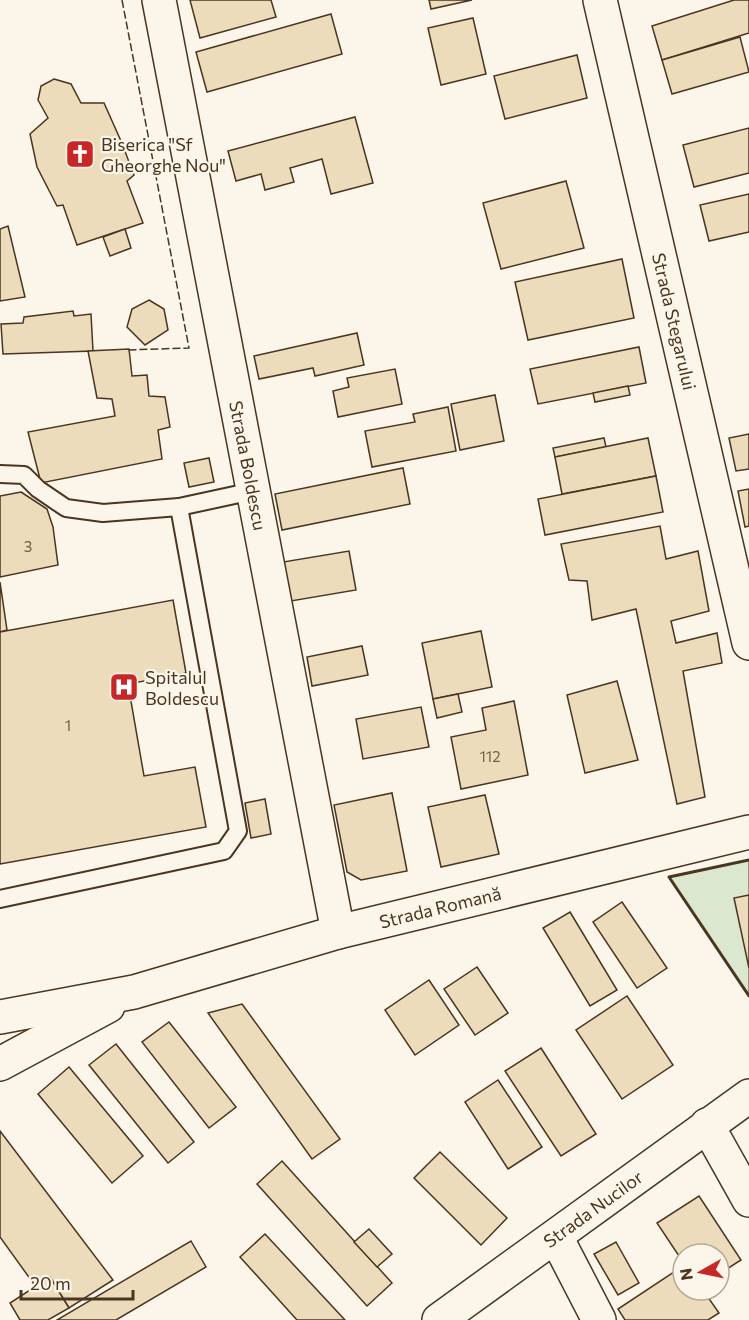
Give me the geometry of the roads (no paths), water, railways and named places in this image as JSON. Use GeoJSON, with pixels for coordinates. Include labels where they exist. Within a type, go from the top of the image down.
{"type":"FeatureCollection","features":[{"type":"Feature","properties":{"kind":"street","name":"Strada Boldescu"},"geometry":{"type":"LineString","coordinates":[[159,0],[338,932]]}},
{"type":"Feature","properties":{"kind":"street","name":"Strada Stegarului"},"geometry":{"type":"LineString","coordinates":[[600,0],[749,643]]}},
{"type":"Feature","properties":{"kind":"street","name":"Strada Romană"},"geometry":{"type":"LineString","coordinates":[[0,1017],[134,992],[338,932],[749,832]]}},
{"type":"Feature","properties":{"kind":"street","name":"Strada Romană"},"geometry":{"type":"LineString","coordinates":[[0,1064],[134,992]]}},
{"type":"Feature","properties":{"kind":"street","name":"Strada Nucilor"},"geometry":{"type":"LineString","coordinates":[[439,1320],[749,1096]]}},
{"type":"Feature","properties":{"kind":"street"},"geometry":{"type":"LineString","coordinates":[[708,1125],[749,1200]]}},
{"type":"Feature","properties":{"kind":"street"},"geometry":{"type":"LineString","coordinates":[[556,1237],[599,1320]]}},
{"type":"Feature","properties":{"kind":"lane"},"geometry":{"type":"LineString","coordinates":[[0,474],[24,475],[38,489],[66,508],[103,513],[179,507],[253,491]]}},
{"type":"Feature","properties":{"kind":"lane"},"geometry":{"type":"LineString","coordinates":[[0,899],[224,851],[238,831],[179,507]]}},
{"type":"Feature","properties":{"kind":"place","name":"Biserica \"Sf Gheorghe Nou\""},"geometry":{"type":"Point","coordinates":[80,154]}},
{"type":"Feature","properties":{"kind":"place","name":"Spitalul Boldescu"},"geometry":{"type":"Point","coordinates":[124,687]}}]}
